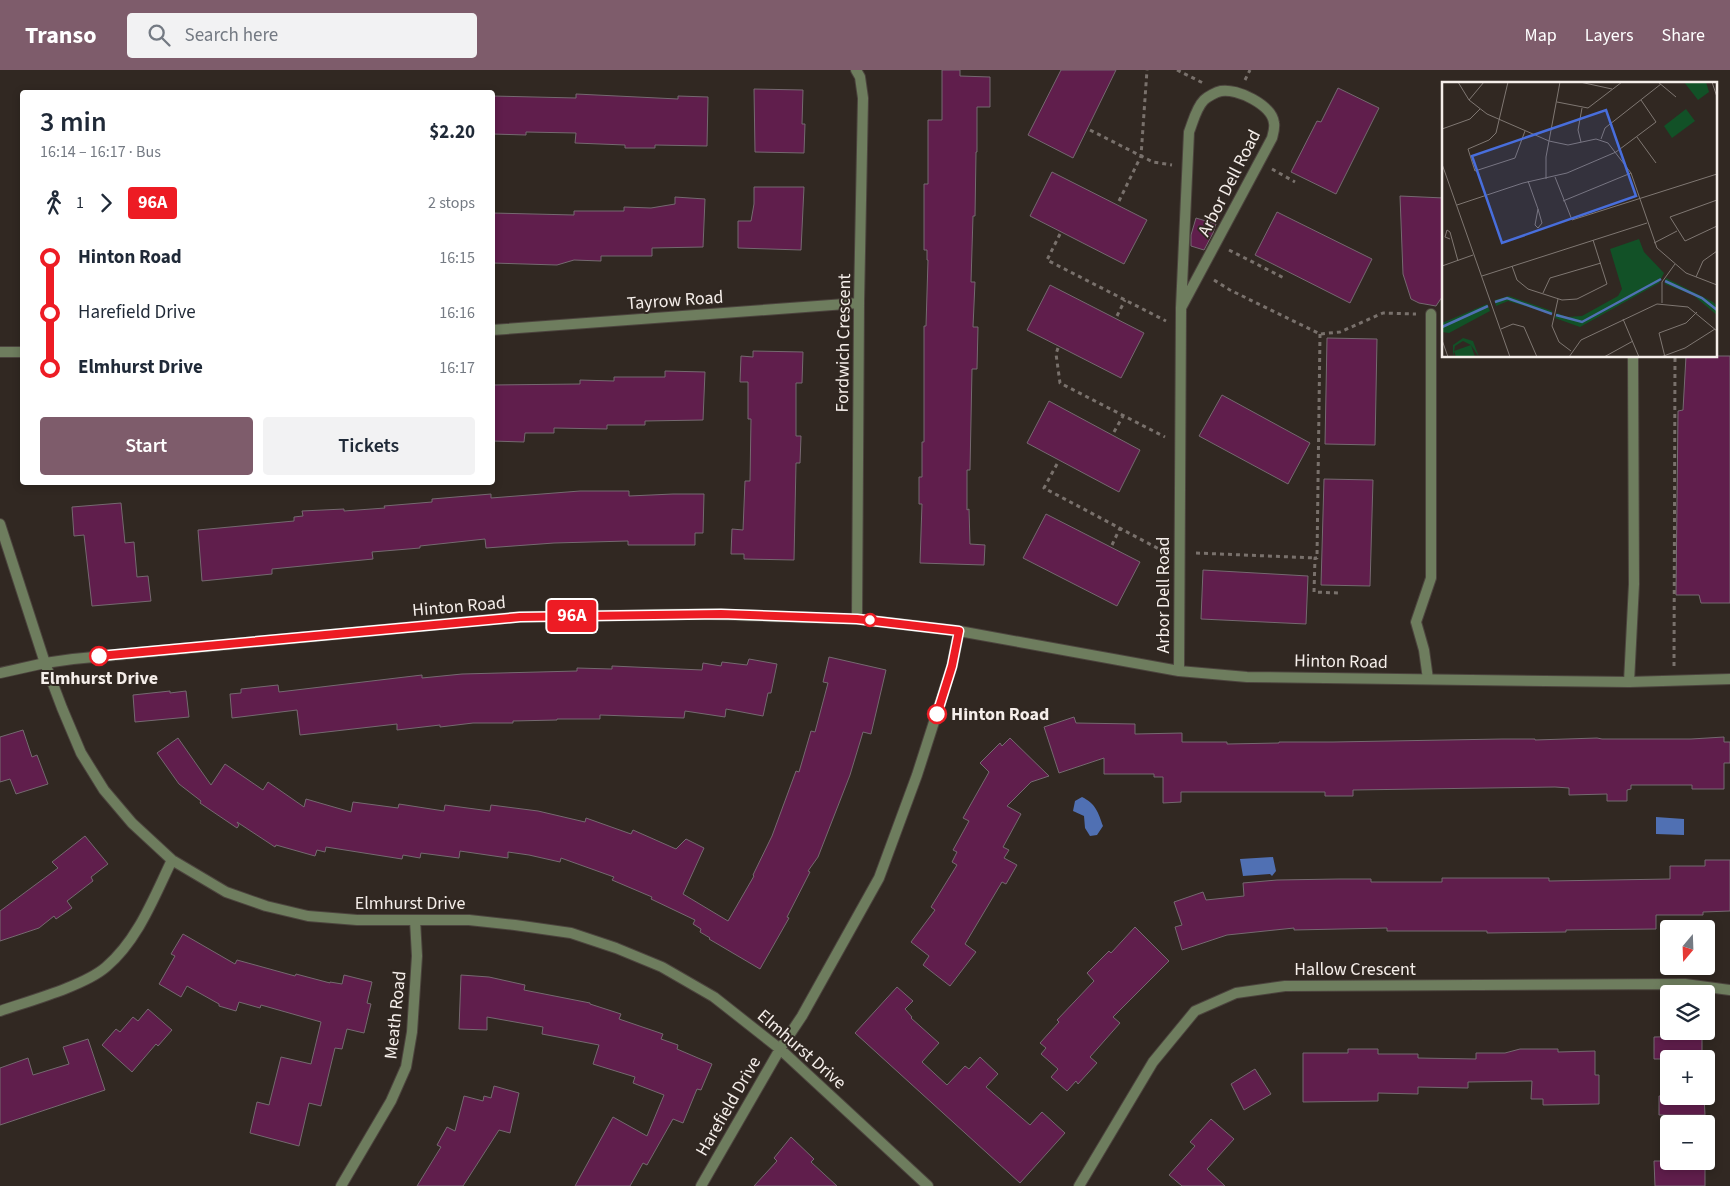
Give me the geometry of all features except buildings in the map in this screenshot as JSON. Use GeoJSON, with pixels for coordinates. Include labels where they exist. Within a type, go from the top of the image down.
{"type":"FeatureCollection","features":[{"type":"Feature","properties":{"kind":"street","name":"Fordwich Crescent"},"geometry":{"type":"LineString","coordinates":[[856,70],[860,77],[863,98],[857,619]]}},
{"type":"Feature","properties":{"kind":"street","name":"Arbor Dell Road"},"geometry":{"type":"LineString","coordinates":[[1179,671],[1181,308],[1189,132],[1196,113],[1204,100],[1219,91],[1249,96],[1265,107],[1274,122],[1272,138],[1217,244],[1181,308]]}},
{"type":"Feature","properties":{"kind":"street","name":"Tayrow Road"},"geometry":{"type":"LineString","coordinates":[[495,330],[860,303]]}},
{"type":"Feature","properties":{"kind":"street"},"geometry":{"type":"LineString","coordinates":[[1428,679],[1424,650],[1416,622],[1431,578],[1431,314]]}},
{"type":"Feature","properties":{"kind":"street"},"geometry":{"type":"LineString","coordinates":[[0,352],[20,352]]}},
{"type":"Feature","properties":{"kind":"street"},"geometry":{"type":"LineString","coordinates":[[1629,682],[1634,584],[1633,358]]}},
{"type":"Feature","properties":{"kind":"street","name":"Elmhurst Drive"},"geometry":{"type":"LineString","coordinates":[[0,524],[45,662],[81,753],[104,790],[132,823],[172,860],[226,892],[266,906],[308,916],[357,920],[469,920],[515,925],[571,934],[616,948],[662,967],[714,997],[780,1049],[928,1186]]}},
{"type":"Feature","properties":{"kind":"street","name":"Hinton Road"},"geometry":{"type":"LineString","coordinates":[[0,672],[45,662],[520,617],[702,614],[857,619],[959,631],[1179,671],[1246,677],[1629,682],[1730,679]]}},
{"type":"Feature","properties":{"kind":"street","name":"Harefield Drive"},"geometry":{"type":"LineString","coordinates":[[701,1186],[780,1049],[802,1016],[879,878],[917,775],[952,666],[959,631]]}},
{"type":"Feature","properties":{"kind":"street"},"geometry":{"type":"LineString","coordinates":[[0,1011],[49,995],[84,980],[105,968],[124,950],[172,860]]}},
{"type":"Feature","properties":{"kind":"street","name":"Meath Road"},"geometry":{"type":"LineString","coordinates":[[341,1186],[391,1100],[406,1067],[412,1032],[416,965],[415,920]]}},
{"type":"Feature","properties":{"kind":"street","name":"Hallow Crescent"},"geometry":{"type":"LineString","coordinates":[[1079,1186],[1153,1062],[1195,1011],[1236,993],[1285,986],[1685,984],[1730,990]]}},
{"type":"Feature","properties":{"kind":"path"},"geometry":{"type":"LineString","coordinates":[[1119,201],[1141,156],[1147,70]]}},
{"type":"Feature","properties":{"kind":"path"},"geometry":{"type":"LineString","coordinates":[[1177,70],[1219,91]]}},
{"type":"Feature","properties":{"kind":"path"},"geometry":{"type":"LineString","coordinates":[[1090,130],[1153,162],[1187,168]]}},
{"type":"Feature","properties":{"kind":"path"},"geometry":{"type":"LineString","coordinates":[[1260,162],[1295,182]]}},
{"type":"Feature","properties":{"kind":"path"},"geometry":{"type":"LineString","coordinates":[[1060,234],[1047,260],[1168,322],[1181,323]]}},
{"type":"Feature","properties":{"kind":"path"},"geometry":{"type":"LineString","coordinates":[[1217,244],[1284,278]]}},
{"type":"Feature","properties":{"kind":"path"},"geometry":{"type":"LineString","coordinates":[[1201,273],[1230,290],[1320,334],[1340,332],[1384,313],[1431,314]]}},
{"type":"Feature","properties":{"kind":"path"},"geometry":{"type":"LineString","coordinates":[[1117,316],[1125,300]]}},
{"type":"Feature","properties":{"kind":"path"},"geometry":{"type":"LineString","coordinates":[[1320,334],[1317,558],[1315,558],[1314,592],[1338,593]]}},
{"type":"Feature","properties":{"kind":"path"},"geometry":{"type":"LineString","coordinates":[[1058,348],[1056,354],[1060,383],[1164,436],[1180,437]]}},
{"type":"Feature","properties":{"kind":"path"},"geometry":{"type":"LineString","coordinates":[[1674,680],[1675,358]]}},
{"type":"Feature","properties":{"kind":"path"},"geometry":{"type":"LineString","coordinates":[[1114,432],[1123,416]]}},
{"type":"Feature","properties":{"kind":"path"},"geometry":{"type":"LineString","coordinates":[[1112,545],[1120,528]]}},
{"type":"Feature","properties":{"kind":"water"},"geometry":{"type":"Polygon","coordinates":[[[1082,797],[1096,809],[1100,817],[1103,826],[1097,835],[1090,836],[1085,828],[1084,816],[1073,811],[1075,801],[1082,797]]]}},
{"type":"Feature","properties":{"kind":"water"},"geometry":{"type":"Polygon","coordinates":[[[1656,817],[1684,819],[1684,835],[1656,834],[1656,817]]]}},
{"type":"Feature","properties":{"kind":"water"},"geometry":{"type":"Polygon","coordinates":[[[1273,857],[1276,871],[1272,876],[1270,874],[1243,876],[1240,859],[1273,857]]]}},
{"type":"Feature","properties":{"kind":"bus line","name":"96A"},"geometry":{"type":"LineString","coordinates":[[99,656],[520,617],[702,614],[857,619],[959,631],[952,666],[937,714]]}},
{"type":"Feature","properties":{"kind":"place","name":"Elmhurst Drive"},"geometry":{"type":"Point","coordinates":[99,656]}},
{"type":"Feature","properties":{"kind":"place","name":"Hinton Road"},"geometry":{"type":"Point","coordinates":[937,714]}}]}
